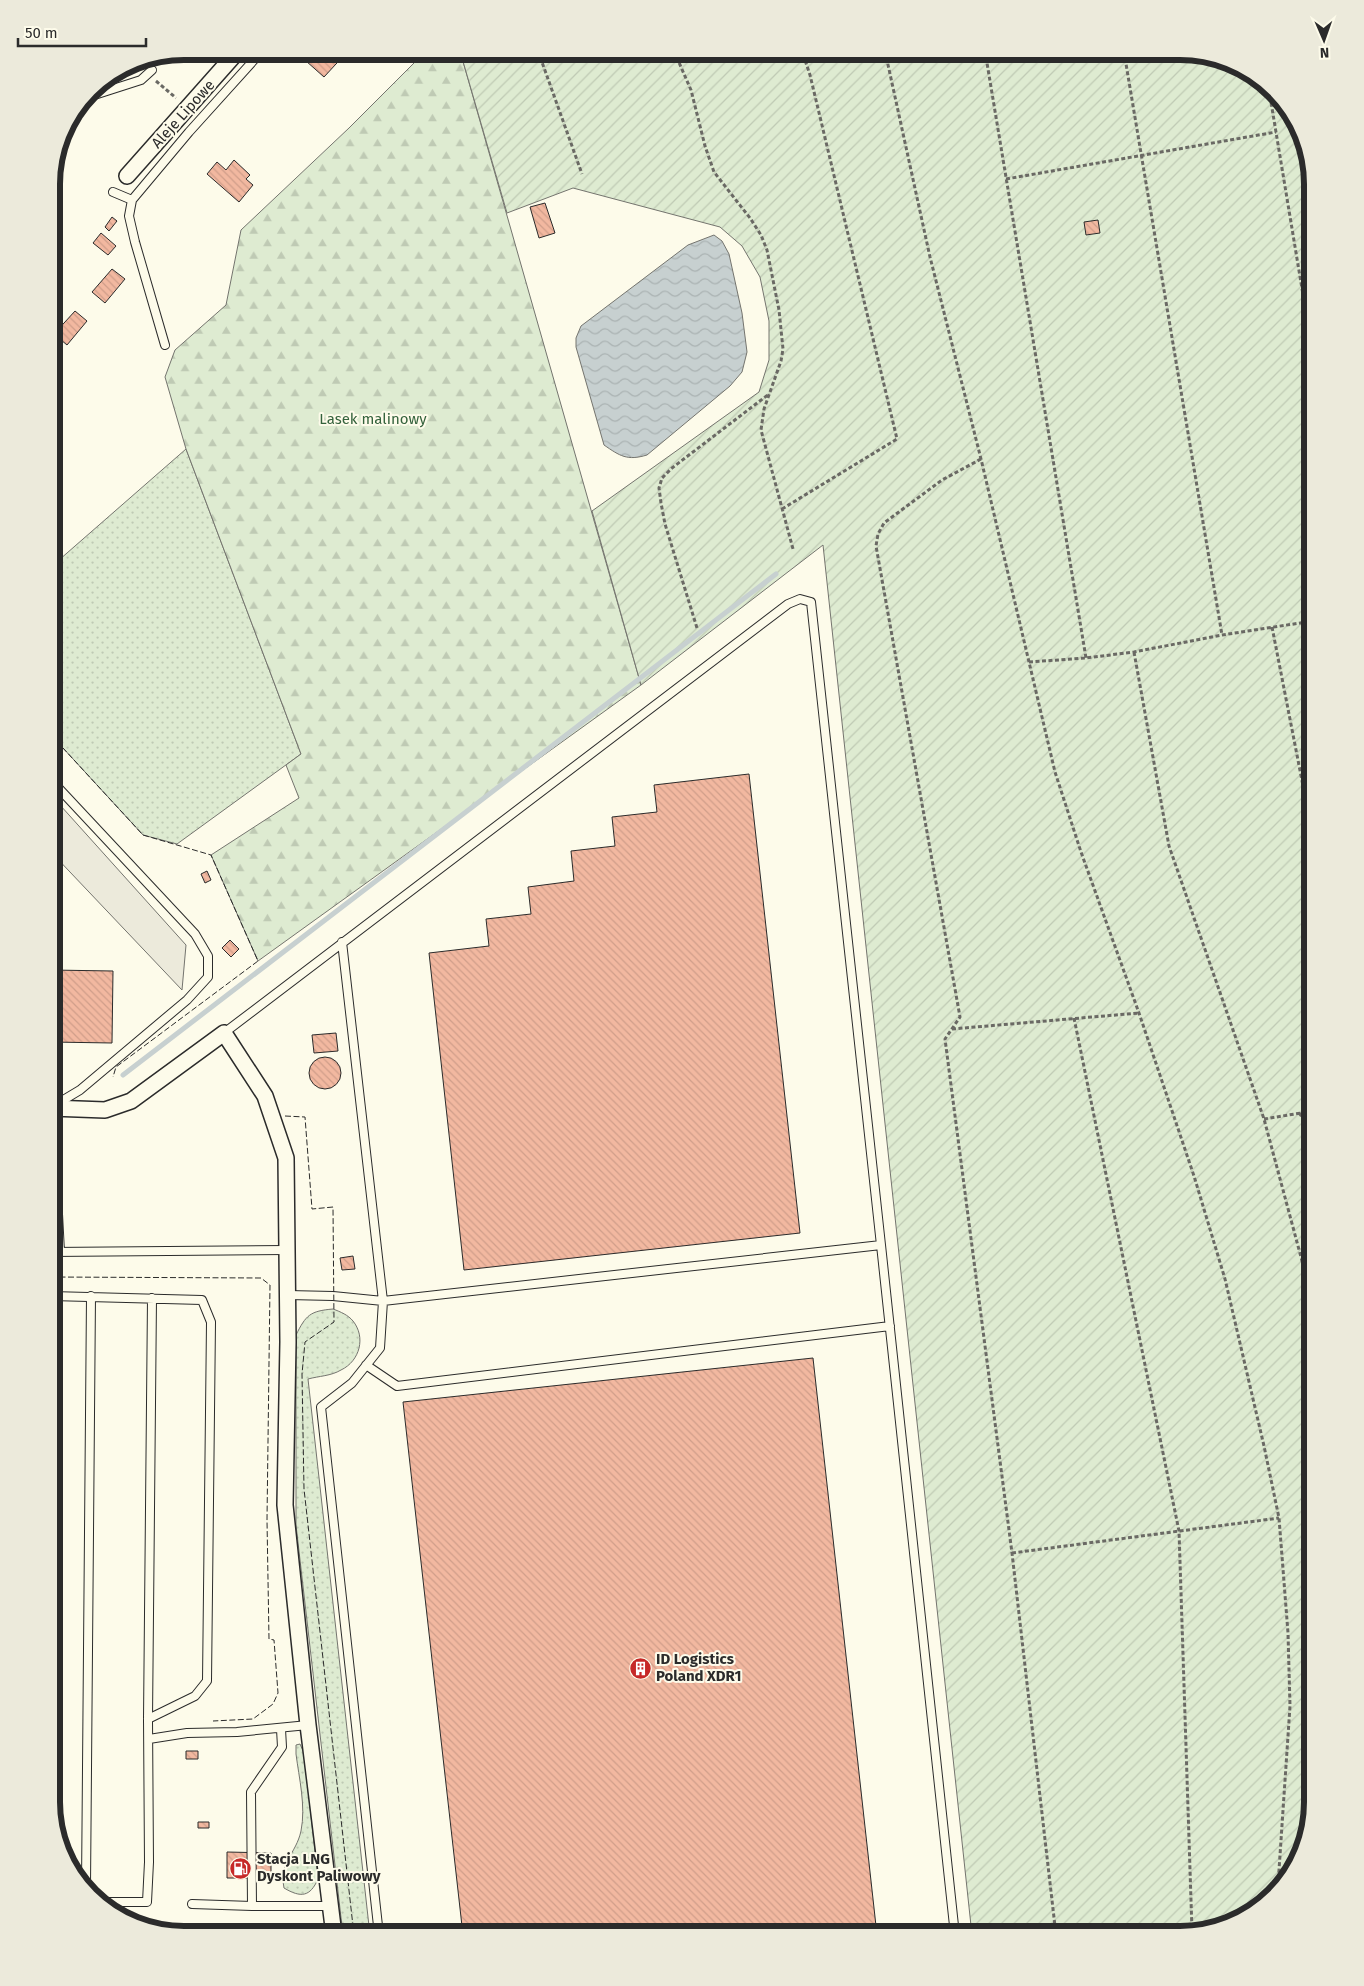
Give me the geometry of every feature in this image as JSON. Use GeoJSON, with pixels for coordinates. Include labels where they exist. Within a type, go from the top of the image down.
{"type":"FeatureCollection","features":[{"type":"Feature","properties":{"kind":"street","name":"Aleje Lipowe"},"geometry":{"type":"LineString","coordinates":[[127,176],[230,60]]}},
{"type":"Feature","properties":{"kind":"street"},"geometry":{"type":"LineString","coordinates":[[60,1108],[105,1110],[131,1100],[224,1033],[265,1096],[286,1158],[288,1295],[286,1505],[308,1725],[333,1926]]}},
{"type":"Feature","properties":{"kind":"lane"},"geometry":{"type":"LineString","coordinates":[[165,345],[129,216],[132,200],[189,132],[254,60]]}},
{"type":"Feature","properties":{"kind":"lane"},"geometry":{"type":"LineString","coordinates":[[99,94],[141,80],[150,72]]}},
{"type":"Feature","properties":{"kind":"lane"},"geometry":{"type":"LineString","coordinates":[[113,192],[132,200]]}},
{"type":"Feature","properties":{"kind":"lane"},"geometry":{"type":"LineString","coordinates":[[224,1033],[788,604],[800,599],[812,602],[954,1926]]}},
{"type":"Feature","properties":{"kind":"lane"},"geometry":{"type":"LineString","coordinates":[[60,790],[195,934],[208,956],[208,976],[187,1000],[80,1090],[60,1102]]}},
{"type":"Feature","properties":{"kind":"lane"},"geometry":{"type":"LineString","coordinates":[[342,942],[384,1301],[380,1348],[352,1383],[321,1407],[379,1926]]}},
{"type":"Feature","properties":{"kind":"lane"},"geometry":{"type":"LineString","coordinates":[[288,1295],[333,1296],[384,1301],[881,1244]]}},
{"type":"Feature","properties":{"kind":"lane"},"geometry":{"type":"LineString","coordinates":[[60,1252],[287,1250]]}},
{"type":"Feature","properties":{"kind":"lane"},"geometry":{"type":"LineString","coordinates":[[60,1296],[202,1300],[211,1322],[206,1681],[195,1696],[148,1719]]}},
{"type":"Feature","properties":{"kind":"lane"},"geometry":{"type":"LineString","coordinates":[[86,1877],[91,1296]]}},
{"type":"Feature","properties":{"kind":"lane"},"geometry":{"type":"LineString","coordinates":[[111,1902],[147,1902],[149,1862],[148,1719],[152,1298]]}},
{"type":"Feature","properties":{"kind":"lane"},"geometry":{"type":"LineString","coordinates":[[366,1366],[397,1386],[890,1326]]}},
{"type":"Feature","properties":{"kind":"lane"},"geometry":{"type":"LineString","coordinates":[[149,1739],[187,1733],[236,1732],[308,1725]]}},
{"type":"Feature","properties":{"kind":"lane"},"geometry":{"type":"LineString","coordinates":[[252,1906],[251,1792],[282,1747],[281,1729]]}},
{"type":"Feature","properties":{"kind":"lane"},"geometry":{"type":"LineString","coordinates":[[192,1904],[330,1906]]}},
{"type":"Feature","properties":{"kind":"path"},"geometry":{"type":"LineString","coordinates":[[541,60],[582,174]]}},
{"type":"Feature","properties":{"kind":"path"},"geometry":{"type":"LineString","coordinates":[[678,60],[691,90],[705,146],[714,172],[750,218],[767,250],[779,310],[783,349],[781,361],[764,409],[761,430],[793,549]]}},
{"type":"Feature","properties":{"kind":"path"},"geometry":{"type":"LineString","coordinates":[[782,509],[898,438],[805,60]]}},
{"type":"Feature","properties":{"kind":"path"},"geometry":{"type":"LineString","coordinates":[[887,60],[930,257],[981,459],[1055,772],[1194,1176],[1225,1280],[1279,1518],[1288,1633],[1290,1706],[1279,1876]]}},
{"type":"Feature","properties":{"kind":"path"},"geometry":{"type":"LineString","coordinates":[[986,60],[1086,658]]}},
{"type":"Feature","properties":{"kind":"path"},"geometry":{"type":"LineString","coordinates":[[1125,60],[1222,635]]}},
{"type":"Feature","properties":{"kind":"path"},"geometry":{"type":"LineString","coordinates":[[150,72],[188,107]]}},
{"type":"Feature","properties":{"kind":"path"},"geometry":{"type":"LineString","coordinates":[[1270,99],[1304,301]]}},
{"type":"Feature","properties":{"kind":"path"},"geometry":{"type":"LineString","coordinates":[[1006,179],[1276,132]]}},
{"type":"Feature","properties":{"kind":"path"},"geometry":{"type":"LineString","coordinates":[[697,628],[665,524],[659,488],[662,478],[672,468],[769,394]]}},
{"type":"Feature","properties":{"kind":"path"},"geometry":{"type":"LineString","coordinates":[[981,459],[942,480],[884,523],[878,534],[876,546],[960,1017],[945,1039],[1012,1553],[1055,1926]]}},
{"type":"Feature","properties":{"kind":"path"},"geometry":{"type":"LineString","coordinates":[[1029,662],[1134,652],[1222,635],[1304,622]]}},
{"type":"Feature","properties":{"kind":"path"},"geometry":{"type":"LineString","coordinates":[[1272,627],[1304,791]]}},
{"type":"Feature","properties":{"kind":"path"},"geometry":{"type":"LineString","coordinates":[[1134,652],[1169,846],[1264,1119],[1304,1268]]}},
{"type":"Feature","properties":{"kind":"path"},"geometry":{"type":"LineString","coordinates":[[952,1029],[1139,1013]]}},
{"type":"Feature","properties":{"kind":"path"},"geometry":{"type":"LineString","coordinates":[[1074,1018],[1179,1531],[1192,1925]]}},
{"type":"Feature","properties":{"kind":"path"},"geometry":{"type":"LineString","coordinates":[[1264,1119],[1304,1112]]}},
{"type":"Feature","properties":{"kind":"path"},"geometry":{"type":"LineString","coordinates":[[1299,1113],[1304,1119]]}},
{"type":"Feature","properties":{"kind":"path"},"geometry":{"type":"LineString","coordinates":[[1012,1553],[1279,1518]]}},
{"type":"Feature","properties":{"kind":"green space","name":"Lasek malinowy"},"geometry":{"type":"Polygon","coordinates":[[[417,60],[463,60],[641,685],[258,961],[211,855],[299,798],[286,765],[301,754],[186,449],[165,377],[175,350],[226,305],[241,230],[349,128],[417,60]]]}},
{"type":"Feature","properties":{"kind":"green space"},"geometry":{"type":"Polygon","coordinates":[[[463,60],[1188,60],[1220,67],[1249,81],[1273,102],[1295,137],[1300,152],[1304,184],[1304,1802],[1300,1834],[1287,1864],[1268,1890],[1242,1909],[1227,1917],[1212,1922],[1180,1926],[971,1926],[823,545],[641,685],[592,511],[759,392],[769,360],[769,321],[760,277],[742,246],[720,227],[573,188],[507,213],[463,60]]]}},
{"type":"Feature","properties":{"kind":"green space"},"geometry":{"type":"Polygon","coordinates":[[[186,449],[301,754],[177,844],[143,835],[60,745],[60,559],[186,449]]]}},
{"type":"Feature","properties":{"kind":"green space"},"geometry":{"type":"Polygon","coordinates":[[[333,1309],[349,1317],[357,1327],[360,1341],[357,1355],[348,1366],[329,1375],[308,1379],[369,1926],[342,1926],[296,1525],[296,1335],[306,1319],[319,1311],[333,1309]]]}},
{"type":"Feature","properties":{"kind":"green space"},"geometry":{"type":"Polygon","coordinates":[[[300,1744],[304,1753],[318,1879],[312,1889],[304,1894],[295,1893],[284,1888],[283,1879],[286,1865],[301,1831],[303,1812],[302,1792],[296,1754],[296,1745],[300,1744]]]}},
{"type":"Feature","properties":{"kind":"shaded area"},"geometry":{"type":"Polygon","coordinates":[[[60,805],[186,945],[182,990],[60,861],[60,805]]]}},
{"type":"Feature","properties":{"kind":"water"},"geometry":{"type":"Polygon","coordinates":[[[714,235],[722,241],[729,254],[742,313],[747,352],[742,372],[730,386],[647,455],[634,458],[619,455],[604,445],[576,347],[576,338],[581,326],[688,245],[714,235]]]}},
{"type":"Feature","properties":{"kind":"building"},"geometry":{"type":"Polygon","coordinates":[[[307,60],[340,60],[324,77],[307,60]]]}},
{"type":"Feature","properties":{"kind":"building"},"geometry":{"type":"Polygon","coordinates":[[[234,160],[250,175],[246,179],[253,185],[239,202],[207,174],[217,162],[226,170],[234,160]]]}},
{"type":"Feature","properties":{"kind":"building"},"geometry":{"type":"Polygon","coordinates":[[[545,203],[555,233],[539,238],[530,207],[545,203]]]}},
{"type":"Feature","properties":{"kind":"building"},"geometry":{"type":"Polygon","coordinates":[[[112,217],[117,221],[109,231],[105,227],[112,217]]]}},
{"type":"Feature","properties":{"kind":"building"},"geometry":{"type":"Polygon","coordinates":[[[1098,220],[1100,233],[1086,235],[1084,222],[1098,220]]]}},
{"type":"Feature","properties":{"kind":"building"},"geometry":{"type":"Polygon","coordinates":[[[101,233],[116,246],[108,255],[93,243],[101,233]]]}},
{"type":"Feature","properties":{"kind":"building"},"geometry":{"type":"Polygon","coordinates":[[[112,269],[125,279],[105,303],[92,292],[112,269]]]}},
{"type":"Feature","properties":{"kind":"building"},"geometry":{"type":"Polygon","coordinates":[[[75,311],[87,321],[67,345],[60,339],[60,327],[75,311]]]}},
{"type":"Feature","properties":{"kind":"building"},"geometry":{"type":"Polygon","coordinates":[[[749,774],[800,1233],[464,1270],[429,953],[489,946],[486,919],[531,914],[528,887],[574,881],[571,851],[615,846],[612,817],[657,812],[654,785],[749,774]]]}},
{"type":"Feature","properties":{"kind":"building"},"geometry":{"type":"Polygon","coordinates":[[[207,871],[211,880],[205,883],[201,874],[207,871]]]}},
{"type":"Feature","properties":{"kind":"building"},"geometry":{"type":"Polygon","coordinates":[[[230,940],[239,949],[231,957],[222,948],[230,940]]]}},
{"type":"Feature","properties":{"kind":"building"},"geometry":{"type":"Polygon","coordinates":[[[60,970],[113,971],[112,1043],[60,1042],[60,970]]]}},
{"type":"Feature","properties":{"kind":"building"},"geometry":{"type":"Polygon","coordinates":[[[336,1033],[338,1051],[314,1053],[312,1035],[336,1033]]]}},
{"type":"Feature","properties":{"kind":"building"},"geometry":{"type":"Polygon","coordinates":[[[325,1057],[331,1058],[336,1062],[340,1067],[340,1079],[336,1084],[331,1088],[325,1089],[319,1088],[314,1084],[310,1079],[309,1073],[310,1067],[314,1062],[319,1058],[325,1057]]]}},
{"type":"Feature","properties":{"kind":"building"},"geometry":{"type":"Polygon","coordinates":[[[353,1256],[355,1269],[342,1270],[340,1258],[353,1256]]]}},
{"type":"Feature","properties":{"kind":"building","name":"ID Logistics Poland XDR1"},"geometry":{"type":"Polygon","coordinates":[[[813,1358],[876,1926],[462,1926],[403,1402],[813,1358]]]}},
{"type":"Feature","properties":{"kind":"building"},"geometry":{"type":"Polygon","coordinates":[[[186,1751],[198,1751],[198,1759],[186,1759],[186,1751]]]}},
{"type":"Feature","properties":{"kind":"building"},"geometry":{"type":"Polygon","coordinates":[[[198,1822],[209,1822],[209,1828],[198,1828],[198,1822]]]}},
{"type":"Feature","properties":{"kind":"building"},"geometry":{"type":"Polygon","coordinates":[[[227,1852],[271,1853],[271,1878],[227,1878],[227,1852]]]}},
{"type":"Feature","properties":{"kind":"waterway"},"geometry":{"type":"LineString","coordinates":[[123,1075],[776,574]]}},
{"type":"Feature","properties":{"kind":"fence"},"geometry":{"type":"LineString","coordinates":[[60,745],[143,835],[211,855],[258,961],[116,1067],[113,1077]]}},
{"type":"Feature","properties":{"kind":"fence"},"geometry":{"type":"LineString","coordinates":[[285,1116],[305,1117],[312,1209],[333,1207],[334,1322],[305,1342],[302,1374],[304,1489],[353,1926]]}},
{"type":"Feature","properties":{"kind":"fence"},"geometry":{"type":"LineString","coordinates":[[60,1277],[261,1278],[270,1285],[267,1520],[269,1639],[274,1640],[278,1693],[273,1704],[253,1719],[213,1721]]}},
{"type":"Feature","properties":{"kind":"place","name":"ID Logistics Poland XDR1"},"geometry":{"type":"Point","coordinates":[640,1668]}},
{"type":"Feature","properties":{"kind":"place","name":"Stacja LNG Dyskont Paliwowy"},"geometry":{"type":"Point","coordinates":[241,1868]}}]}
